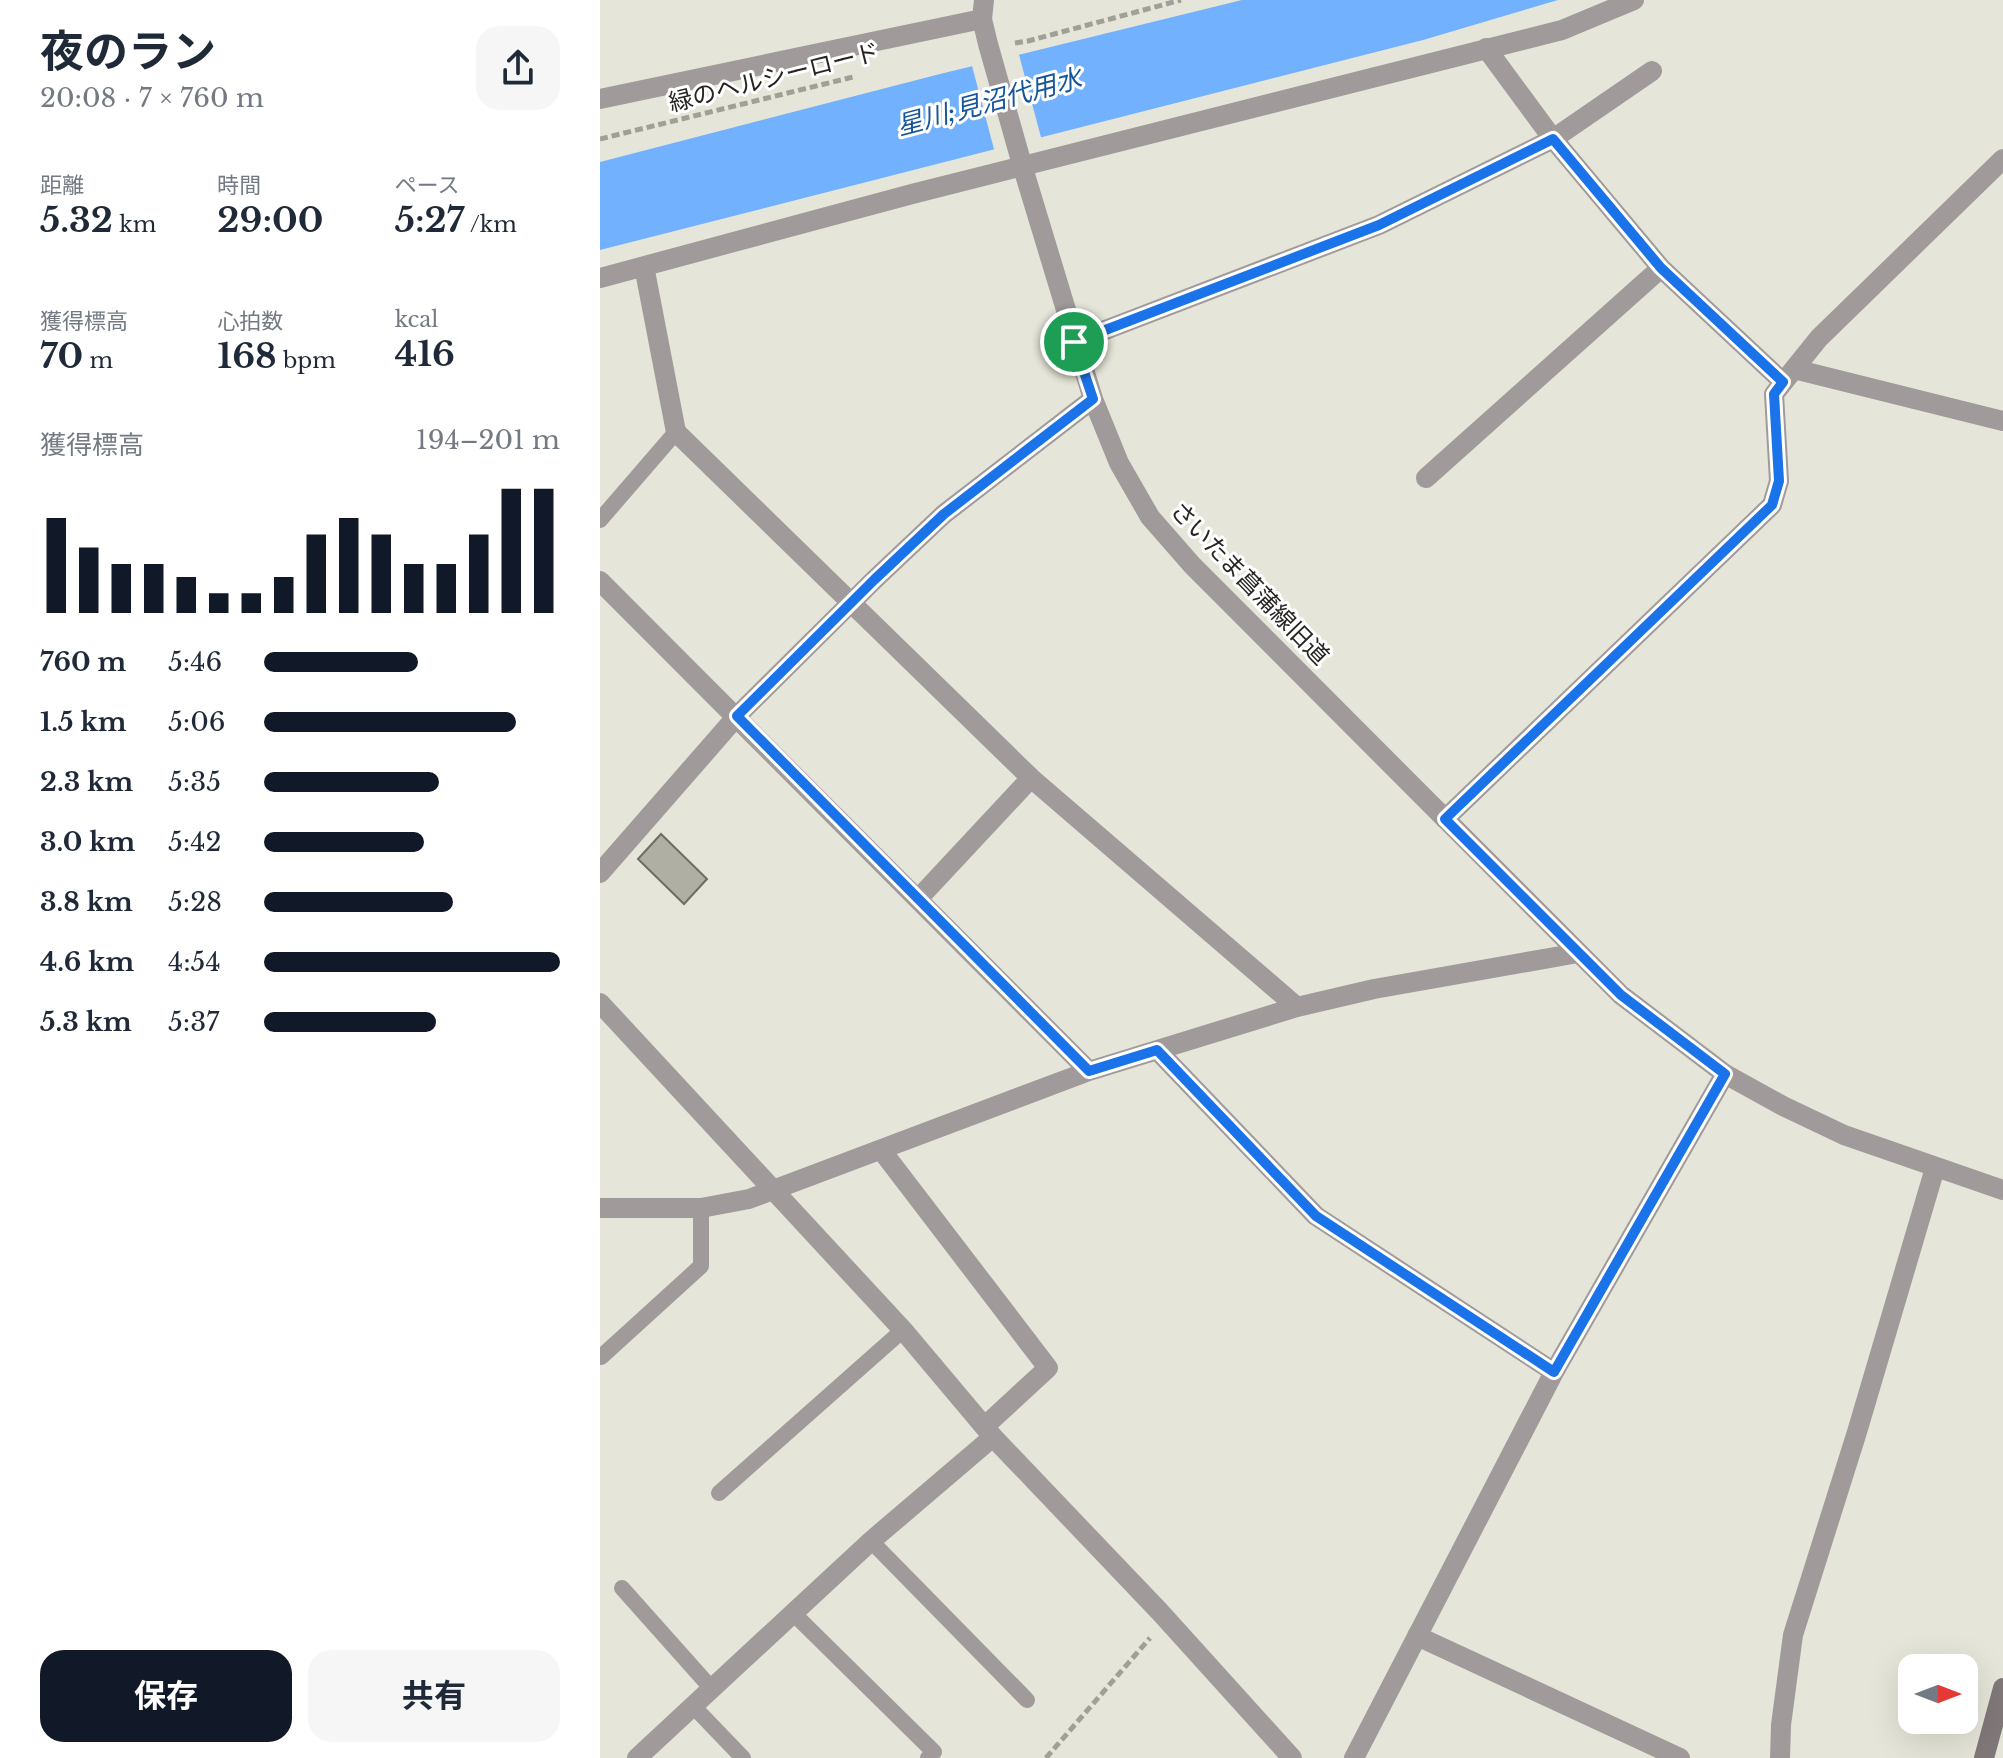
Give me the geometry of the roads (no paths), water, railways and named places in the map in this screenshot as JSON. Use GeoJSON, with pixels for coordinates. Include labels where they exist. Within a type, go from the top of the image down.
{"type":"FeatureCollection","features":[{"type":"Feature","properties":{"kind":"main road"},"geometry":{"type":"LineString","coordinates":[[1984,1758],[2003,1688]]}},
{"type":"Feature","properties":{"kind":"street"},"geometry":{"type":"LineString","coordinates":[[600,278],[912,194],[1021,159],[1562,30],[1634,0]]}},
{"type":"Feature","properties":{"kind":"street","name":"さいたま菖蒲線旧道"},"geometry":{"type":"LineString","coordinates":[[600,99],[983,10],[990,48],[1074,342],[1119,463],[1150,517],[1192,565],[1621,995],[1725,1074],[1783,1106],[1844,1135],[2003,1190]]}},
{"type":"Feature","properties":{"kind":"street"},"geometry":{"type":"LineString","coordinates":[[1486,48],[1553,139],[1661,268],[1788,376],[2003,421]]}},
{"type":"Feature","properties":{"kind":"street"},"geometry":{"type":"LineString","coordinates":[[1074,342],[1379,225],[1553,139],[1652,71]]}},
{"type":"Feature","properties":{"kind":"street"},"geometry":{"type":"LineString","coordinates":[[1445,819],[1772,505],[1779,481],[1774,394],[1819,338],[2003,159]]}},
{"type":"Feature","properties":{"kind":"street"},"geometry":{"type":"LineString","coordinates":[[644,266],[676,432],[1031,778],[1297,1007]]}},
{"type":"Feature","properties":{"kind":"street"},"geometry":{"type":"LineString","coordinates":[[1426,478],[1661,268]]}},
{"type":"Feature","properties":{"kind":"street"},"geometry":{"type":"LineString","coordinates":[[600,873],[737,716],[852,602],[944,514],[1093,399]]}},
{"type":"Feature","properties":{"kind":"street"},"geometry":{"type":"LineString","coordinates":[[600,581],[1089,1071]]}},
{"type":"Feature","properties":{"kind":"street"},"geometry":{"type":"LineString","coordinates":[[918,899],[1031,778]]}},
{"type":"Feature","properties":{"kind":"street"},"geometry":{"type":"LineString","coordinates":[[600,1208],[701,1208],[749,1199],[1089,1071],[1297,1007],[1374,989],[1578,953]]}},
{"type":"Feature","properties":{"kind":"street"},"geometry":{"type":"LineString","coordinates":[[600,1003],[903,1330],[989,1431],[1292,1758]]}},
{"type":"Feature","properties":{"kind":"street"},"geometry":{"type":"LineString","coordinates":[[1157,1050],[1316,1216],[1554,1372]]}},
{"type":"Feature","properties":{"kind":"street"},"geometry":{"type":"LineString","coordinates":[[1354,1758],[1554,1372],[1725,1074]]}},
{"type":"Feature","properties":{"kind":"street"},"geometry":{"type":"LineString","coordinates":[[637,1758],[989,1431],[1048,1368],[882,1151]]}},
{"type":"Feature","properties":{"kind":"street"},"geometry":{"type":"LineString","coordinates":[[1780,1758],[1781,1725],[1793,1635],[1935,1168]]}},
{"type":"Feature","properties":{"kind":"street"},"geometry":{"type":"LineString","coordinates":[[1417,1636],[1680,1758]]}},
{"type":"Feature","properties":{"kind":"lane"},"geometry":{"type":"LineString","coordinates":[[600,520],[676,432]]}},
{"type":"Feature","properties":{"kind":"lane"},"geometry":{"type":"LineString","coordinates":[[601,1357],[701,1266],[701,1208]]}},
{"type":"Feature","properties":{"kind":"lane"},"geometry":{"type":"LineString","coordinates":[[719,1493],[903,1330]]}},
{"type":"Feature","properties":{"kind":"lane"},"geometry":{"type":"LineString","coordinates":[[871,1541],[1027,1700]]}},
{"type":"Feature","properties":{"kind":"lane"},"geometry":{"type":"LineString","coordinates":[[622,1588],[712,1689]]}},
{"type":"Feature","properties":{"kind":"lane"},"geometry":{"type":"LineString","coordinates":[[793,1613],[934,1752],[928,1758]]}},
{"type":"Feature","properties":{"kind":"lane"},"geometry":{"type":"LineString","coordinates":[[693,1706],[743,1758]]}},
{"type":"Feature","properties":{"kind":"water","name":"星川;見沼代用水"},"geometry":{"type":"Polygon","coordinates":[[[1242,0],[1558,0],[1423,40],[600,250],[600,162],[1242,0]]]}}]}
